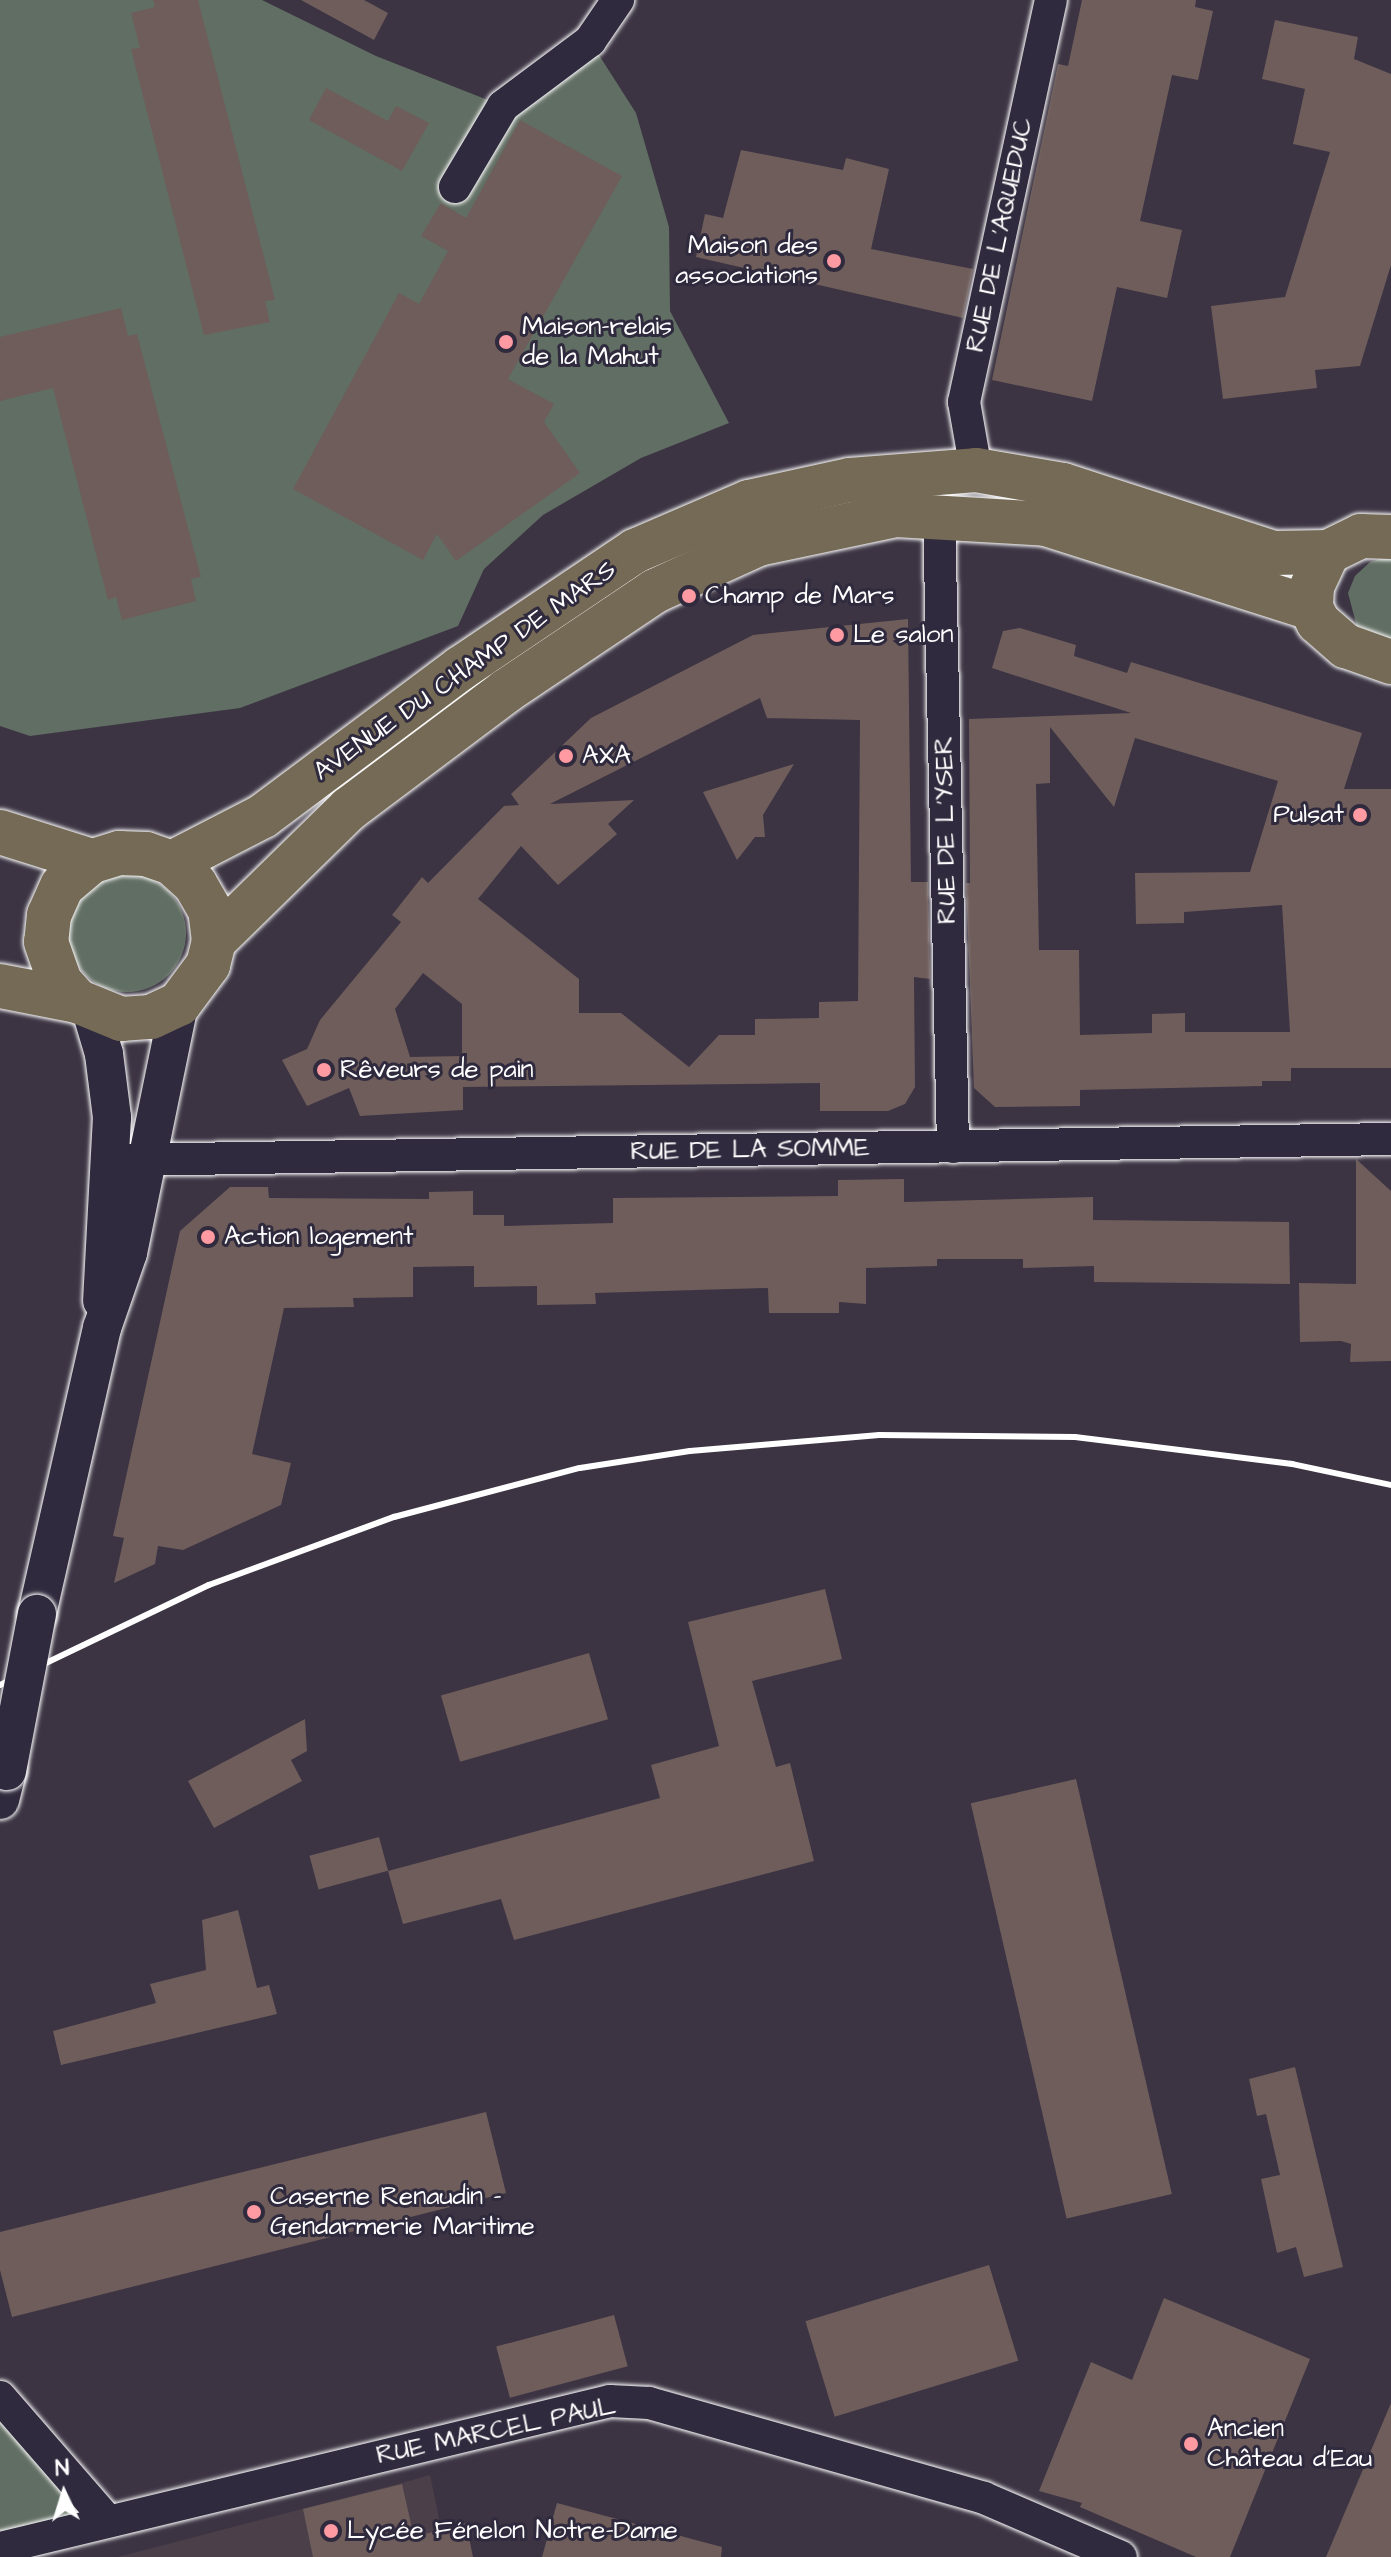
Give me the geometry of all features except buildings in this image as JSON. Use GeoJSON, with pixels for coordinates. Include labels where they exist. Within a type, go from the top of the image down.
{"type":"FeatureCollection","features":[{"type":"Feature","properties":{"kind":"main road","name":"AVENUE DU CHAMP DE MARS"},"geometry":{"type":"LineString","coordinates":[[172,863],[263,816],[461,668],[635,551],[688,525],[774,496],[850,480],[976,470],[1063,485],[1273,553],[1328,552]]}},
{"type":"Feature","properties":{"kind":"main road","name":"AVENUE DU CHAMP DE MARS"},"geometry":{"type":"LineString","coordinates":[[214,941],[349,809],[506,691],[655,591],[704,565],[806,530],[939,514],[1046,524],[1311,608]]}},
{"type":"Feature","properties":{"kind":"main road"},"geometry":{"type":"LineString","coordinates":[[1391,537],[1361,536],[1328,552],[1312,587],[1311,608],[1318,622],[1346,646],[1391,662]]}},
{"type":"Feature","properties":{"kind":"main road"},"geometry":{"type":"LineString","coordinates":[[0,832],[92,861]]}},
{"type":"Feature","properties":{"kind":"main road"},"geometry":{"type":"LineString","coordinates":[[0,986],[84,1006],[121,1019],[151,1017],[179,1004],[202,976],[214,941],[210,910],[195,884],[172,863],[132,853],[92,861],[62,886],[49,915],[50,961],[84,1006]]}},
{"type":"Feature","properties":{"kind":"street"},"geometry":{"type":"LineString","coordinates":[[455,187],[503,106],[590,41],[618,0]]}},
{"type":"Feature","properties":{"kind":"street","name":"RUE DE L'AQUEDUC"},"geometry":{"type":"LineString","coordinates":[[976,470],[964,402],[1051,0]]}},
{"type":"Feature","properties":{"kind":"street","name":"RUE DE L'YSER"},"geometry":{"type":"LineString","coordinates":[[939,514],[953,1147]]}},
{"type":"Feature","properties":{"kind":"street"},"geometry":{"type":"LineString","coordinates":[[3,1785],[37,1614],[102,1328],[128,1253],[149,1160],[179,1004]]}},
{"type":"Feature","properties":{"kind":"street"},"geometry":{"type":"LineString","coordinates":[[84,1006],[110,1085],[110,1159],[101,1251],[102,1328]]}},
{"type":"Feature","properties":{"kind":"street","name":"RUE DE LA SOMME"},"geometry":{"type":"LineString","coordinates":[[110,1159],[1391,1139]]}},
{"type":"Feature","properties":{"kind":"street"},"geometry":{"type":"LineString","coordinates":[[0,2397],[107,2520]]}},
{"type":"Feature","properties":{"kind":"street","name":"RUE MARCEL PAUL"},"geometry":{"type":"LineString","coordinates":[[0,2548],[610,2401],[649,2403],[984,2498],[1121,2557]]}},
{"type":"Feature","properties":{"kind":"shaded area","name":"Lycée Fénelon Notre-Dame"},"geometry":{"type":"Polygon","coordinates":[[[430,2475],[447,2557],[118,2557],[402,2483],[430,2475]]]}},
{"type":"Feature","properties":{"kind":"green space"},"geometry":{"type":"Polygon","coordinates":[[[0,0],[262,0],[376,56],[503,106],[590,41],[636,113],[669,227],[670,311],[729,423],[641,458],[543,515],[484,569],[458,626],[240,708],[30,736],[0,726],[0,0]]]}},
{"type":"Feature","properties":{"kind":"green space"},"geometry":{"type":"Polygon","coordinates":[[[1391,556],[1391,647],[1357,627],[1348,593],[1355,576],[1370,562],[1391,556]]]}},
{"type":"Feature","properties":{"kind":"green space"},"geometry":{"type":"Polygon","coordinates":[[[127,874],[150,879],[169,891],[181,910],[186,933],[181,956],[169,975],[150,987],[127,992],[104,987],[85,975],[73,956],[68,933],[73,910],[85,891],[104,879],[127,874]]]}},
{"type":"Feature","properties":{"kind":"green space"},"geometry":{"type":"Polygon","coordinates":[[[0,2397],[107,2520],[0,2548],[0,2397]]]}},
{"type":"Feature","properties":{"kind":"railway"},"geometry":{"type":"LineString","coordinates":[[0,1685],[209,1585],[394,1517],[580,1468],[690,1451],[879,1435],[1075,1437],[1292,1464],[1391,1485]]}},
{"type":"Feature","properties":{"kind":"place","name":"Maison des associations"},"geometry":{"type":"Point","coordinates":[834,261]}},
{"type":"Feature","properties":{"kind":"place","name":"Maison-relais de la Mahut"},"geometry":{"type":"Point","coordinates":[506,342]}},
{"type":"Feature","properties":{"kind":"place","name":"Champ de Mars"},"geometry":{"type":"Point","coordinates":[689,596]}},
{"type":"Feature","properties":{"kind":"place","name":"Le salon"},"geometry":{"type":"Point","coordinates":[837,635]}},
{"type":"Feature","properties":{"kind":"place","name":"AXA"},"geometry":{"type":"Point","coordinates":[566,756]}},
{"type":"Feature","properties":{"kind":"place","name":"Pulsat"},"geometry":{"type":"Point","coordinates":[1360,815]}},
{"type":"Feature","properties":{"kind":"place","name":"Rêveurs de pain"},"geometry":{"type":"Point","coordinates":[324,1070]}},
{"type":"Feature","properties":{"kind":"place","name":"Action logement"},"geometry":{"type":"Point","coordinates":[208,1237]}},
{"type":"Feature","properties":{"kind":"place","name":"Caserne Renaudin - Gendarmerie Maritime"},"geometry":{"type":"Point","coordinates":[254,2212]}},
{"type":"Feature","properties":{"kind":"place","name":"Ancien Château d'Eau"},"geometry":{"type":"Point","coordinates":[1191,2444]}},
{"type":"Feature","properties":{"kind":"place","name":"Lycée Fénelon Notre-Dame"},"geometry":{"type":"Point","coordinates":[331,2531]}}]}
